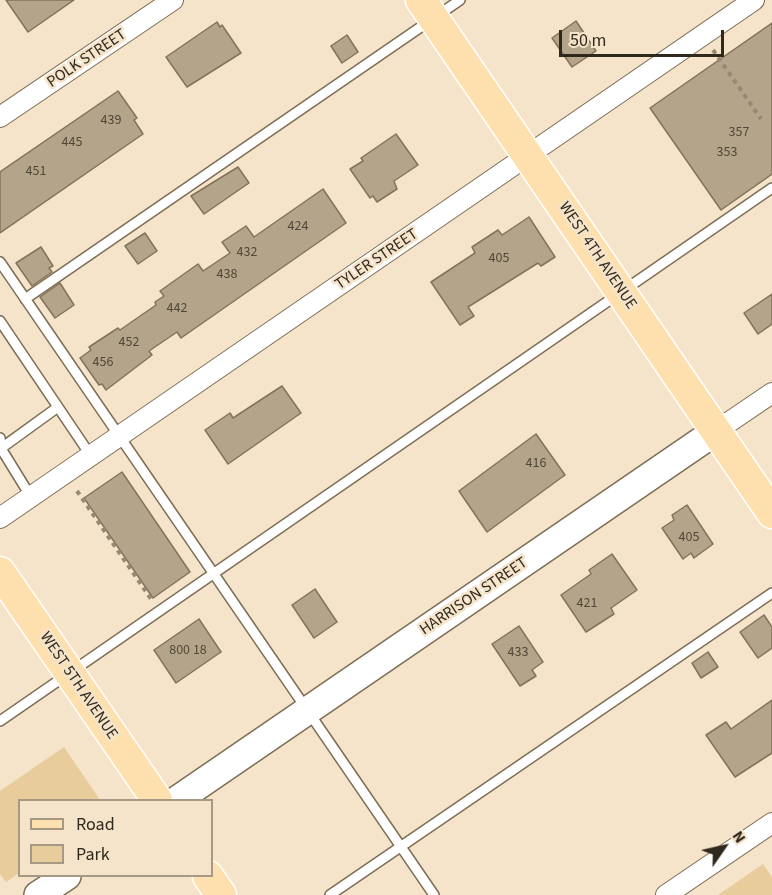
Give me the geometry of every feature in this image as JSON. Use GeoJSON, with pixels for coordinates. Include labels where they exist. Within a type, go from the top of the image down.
{"type":"FeatureCollection","features":[{"type":"Feature","properties":{"kind":"main road","name":"WEST 4TH AVENUE"},"geometry":{"type":"LineString","coordinates":[[427,9],[772,513]]}},
{"type":"Feature","properties":{"kind":"main road","name":"WEST 5TH AVENUE"},"geometry":{"type":"LineString","coordinates":[[0,572],[155,799]]}},
{"type":"Feature","properties":{"kind":"main road"},"geometry":{"type":"LineString","coordinates":[[209,877],[222,895]]}},
{"type":"Feature","properties":{"kind":"street","name":"POLK STREET"},"geometry":{"type":"LineString","coordinates":[[0,117],[173,0]]}},
{"type":"Feature","properties":{"kind":"street","name":"TYLER STREET"},"geometry":{"type":"LineString","coordinates":[[0,518],[754,0]]}},
{"type":"Feature","properties":{"kind":"street","name":"HARRISON STREET"},"geometry":{"type":"LineString","coordinates":[[180,799],[772,393]]}},
{"type":"Feature","properties":{"kind":"street"},"geometry":{"type":"LineString","coordinates":[[666,895],[772,823]]}},
{"type":"Feature","properties":{"kind":"street"},"geometry":{"type":"LineString","coordinates":[[38,895],[65,877]]}},
{"type":"Feature","properties":{"kind":"lane"},"geometry":{"type":"LineString","coordinates":[[25,299],[427,9],[460,0]]}},
{"type":"Feature","properties":{"kind":"lane"},"geometry":{"type":"LineString","coordinates":[[0,721],[772,188]]}},
{"type":"Feature","properties":{"kind":"lane"},"geometry":{"type":"LineString","coordinates":[[0,262],[306,712],[434,895]]}},
{"type":"Feature","properties":{"kind":"lane"},"geometry":{"type":"LineString","coordinates":[[0,321],[91,456]]}},
{"type":"Feature","properties":{"kind":"lane"},"geometry":{"type":"LineString","coordinates":[[1,449],[58,407]]}},
{"type":"Feature","properties":{"kind":"lane"},"geometry":{"type":"LineString","coordinates":[[0,438],[1,449],[31,497]]}},
{"type":"Feature","properties":{"kind":"lane"},"geometry":{"type":"LineString","coordinates":[[330,895],[772,593]]}},
{"type":"Feature","properties":{"kind":"path"},"geometry":{"type":"LineString","coordinates":[[717,55],[761,119]]}},
{"type":"Feature","properties":{"kind":"path"},"geometry":{"type":"LineString","coordinates":[[77,491],[159,612]]}},
{"type":"Feature","properties":{"kind":"green space"},"geometry":{"type":"Polygon","coordinates":[[[64,747],[99,799],[18,799],[18,874],[6,882],[0,874],[0,791],[64,747]]]}},
{"type":"Feature","properties":{"kind":"green space"},"geometry":{"type":"Polygon","coordinates":[[[763,864],[772,877],[772,895],[718,895],[763,864]]]}},
{"type":"Feature","properties":{"kind":"building"},"geometry":{"type":"Polygon","coordinates":[[[6,0],[74,0],[28,32],[6,0]]]}},
{"type":"Feature","properties":{"kind":"building"},"geometry":{"type":"Polygon","coordinates":[[[576,21],[596,51],[572,67],[552,38],[576,21]]]}},
{"type":"Feature","properties":{"kind":"building"},"geometry":{"type":"Polygon","coordinates":[[[217,22],[220,27],[222,25],[241,53],[187,87],[166,57],[217,22]]]}},
{"type":"Feature","properties":{"kind":"building"},"geometry":{"type":"Polygon","coordinates":[[[772,23],[772,174],[721,210],[650,108],[772,23]]]}},
{"type":"Feature","properties":{"kind":"building"},"geometry":{"type":"Polygon","coordinates":[[[347,35],[358,52],[342,63],[331,46],[347,35]]]}},
{"type":"Feature","properties":{"kind":"building"},"geometry":{"type":"Polygon","coordinates":[[[118,91],[137,118],[134,120],[143,134],[0,233],[0,172],[118,91]]]}},
{"type":"Feature","properties":{"kind":"building"},"geometry":{"type":"Polygon","coordinates":[[[396,134],[418,165],[394,181],[397,189],[377,202],[373,196],[370,198],[350,169],[363,161],[361,158],[396,134]]]}},
{"type":"Feature","properties":{"kind":"building"},"geometry":{"type":"Polygon","coordinates":[[[238,167],[249,183],[204,214],[191,196],[238,167]]]}},
{"type":"Feature","properties":{"kind":"building"},"geometry":{"type":"Polygon","coordinates":[[[323,189],[346,223],[181,338],[177,332],[149,351],[152,355],[106,390],[102,384],[99,385],[80,358],[91,350],[89,347],[118,328],[120,330],[156,305],[155,302],[164,296],[160,291],[198,264],[203,271],[230,253],[222,242],[246,226],[254,237],[323,189]]]}},
{"type":"Feature","properties":{"kind":"building"},"geometry":{"type":"Polygon","coordinates":[[[529,217],[555,257],[541,266],[538,263],[468,307],[474,316],[460,325],[431,282],[475,253],[472,247],[498,230],[502,235],[529,217]]]}},
{"type":"Feature","properties":{"kind":"building"},"geometry":{"type":"Polygon","coordinates":[[[145,233],[157,251],[138,264],[125,246],[145,233]]]}},
{"type":"Feature","properties":{"kind":"building"},"geometry":{"type":"Polygon","coordinates":[[[41,247],[53,266],[49,268],[52,272],[32,286],[16,263],[41,247]]]}},
{"type":"Feature","properties":{"kind":"building"},"geometry":{"type":"Polygon","coordinates":[[[60,283],[74,305],[55,318],[40,297],[60,283]]]}},
{"type":"Feature","properties":{"kind":"building"},"geometry":{"type":"Polygon","coordinates":[[[772,294],[772,324],[758,334],[744,313],[772,294]]]}},
{"type":"Feature","properties":{"kind":"building"},"geometry":{"type":"Polygon","coordinates":[[[282,386],[301,413],[228,464],[205,430],[230,413],[233,418],[282,386]]]}},
{"type":"Feature","properties":{"kind":"building"},"geometry":{"type":"Polygon","coordinates":[[[536,434],[565,475],[487,532],[459,491],[536,434]]]}},
{"type":"Feature","properties":{"kind":"building"},"geometry":{"type":"Polygon","coordinates":[[[122,472],[190,572],[153,598],[84,498],[122,472]]]}},
{"type":"Feature","properties":{"kind":"building"},"geometry":{"type":"Polygon","coordinates":[[[687,505],[713,544],[694,558],[691,553],[683,559],[662,528],[674,520],[672,515],[687,505]]]}},
{"type":"Feature","properties":{"kind":"building"},"geometry":{"type":"Polygon","coordinates":[[[612,554],[637,590],[611,608],[614,614],[586,632],[561,595],[591,574],[589,570],[612,554]]]}},
{"type":"Feature","properties":{"kind":"building"},"geometry":{"type":"Polygon","coordinates":[[[315,589],[337,622],[314,638],[292,605],[315,589]]]}},
{"type":"Feature","properties":{"kind":"building"},"geometry":{"type":"Polygon","coordinates":[[[764,615],[772,627],[772,648],[758,658],[740,632],[764,615]]]}},
{"type":"Feature","properties":{"kind":"building"},"geometry":{"type":"Polygon","coordinates":[[[199,619],[221,652],[176,683],[154,650],[199,619]]]}},
{"type":"Feature","properties":{"kind":"building"},"geometry":{"type":"Polygon","coordinates":[[[519,626],[543,662],[532,670],[536,676],[520,686],[492,644],[519,626]]]}},
{"type":"Feature","properties":{"kind":"building"},"geometry":{"type":"Polygon","coordinates":[[[708,652],[718,667],[701,678],[692,663],[708,652]]]}},
{"type":"Feature","properties":{"kind":"building"},"geometry":{"type":"Polygon","coordinates":[[[772,700],[772,753],[735,777],[706,735],[726,722],[731,729],[772,700]]]}}]}
